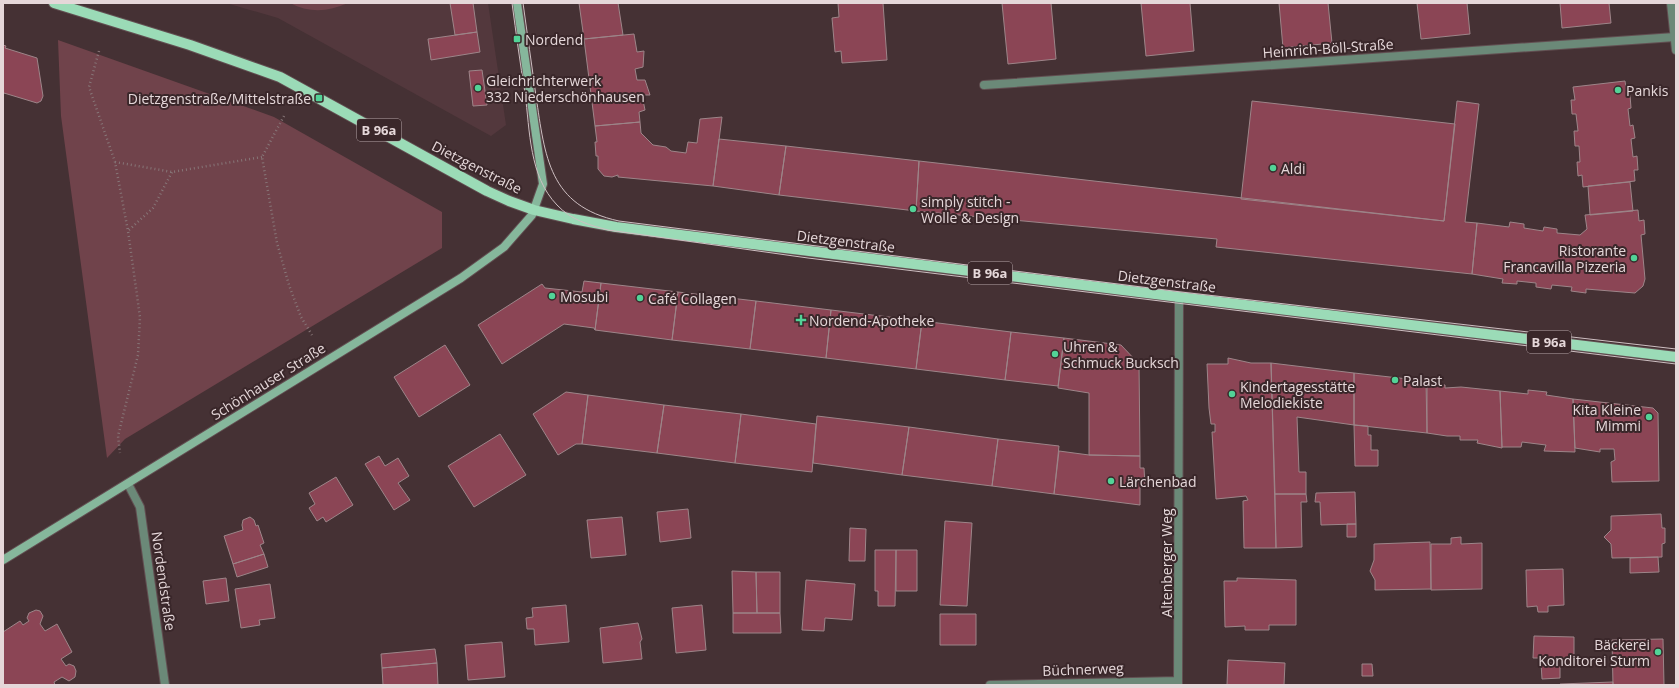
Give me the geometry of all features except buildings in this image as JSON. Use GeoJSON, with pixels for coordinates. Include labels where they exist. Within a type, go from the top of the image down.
{"type":"FeatureCollection","features":[{"type":"Feature","properties":{"kind":"main road","name":"Dietzgenstraße"},"geometry":{"type":"LineString","coordinates":[[54,3],[190,45],[280,77],[487,190],[534,210],[574,219],[616,227],[1179,297],[1676,356]]}},
{"type":"Feature","properties":{"kind":"street","name":"Schönhauser Straße"},"geometry":{"type":"LineString","coordinates":[[3,560],[461,278],[504,247],[532,215],[543,184],[517,3]]}},
{"type":"Feature","properties":{"kind":"street"},"geometry":{"type":"LineString","coordinates":[[1671,3],[1676,50]]}},
{"type":"Feature","properties":{"kind":"street","name":"Heinrich-Böll-Straße"},"geometry":{"type":"LineString","coordinates":[[984,85],[1675,37]]}},
{"type":"Feature","properties":{"kind":"street","name":"Altenberger Weg"},"geometry":{"type":"LineString","coordinates":[[1178,683],[1179,297]]}},
{"type":"Feature","properties":{"kind":"street","name":"Nordendstraße"},"geometry":{"type":"LineString","coordinates":[[128,484],[140,507],[165,685]]}},
{"type":"Feature","properties":{"kind":"street","name":"Büchnerweg"},"geometry":{"type":"LineString","coordinates":[[990,685],[1178,683]]}},
{"type":"Feature","properties":{"kind":"path"},"geometry":{"type":"LineString","coordinates":[[99,51],[89,87],[115,162],[128,231],[140,317],[138,355],[118,436],[120,453]]}},
{"type":"Feature","properties":{"kind":"path"},"geometry":{"type":"LineString","coordinates":[[284,116],[262,157],[277,243],[296,304],[301,317],[312,335]]}},
{"type":"Feature","properties":{"kind":"path"},"geometry":{"type":"LineString","coordinates":[[115,162],[172,172],[262,157]]}},
{"type":"Feature","properties":{"kind":"path"},"geometry":{"type":"LineString","coordinates":[[128,231],[153,208],[172,172]]}},
{"type":"Feature","properties":{"kind":"shaded area"},"geometry":{"type":"Polygon","coordinates":[[[226,3],[488,3],[506,125],[491,136],[278,18],[226,3]]]}},
{"type":"Feature","properties":{"kind":"shaded area"},"geometry":{"type":"Polygon","coordinates":[[[290,3],[348,3],[326,10],[311,10],[290,3]]]}},
{"type":"Feature","properties":{"kind":"shaded area"},"geometry":{"type":"Polygon","coordinates":[[[58,40],[274,117],[442,212],[442,248],[125,439],[107,458],[61,116],[58,40]]]}},
{"type":"Feature","properties":{"kind":"tram line"},"geometry":{"type":"LineString","coordinates":[[512,3],[532,152],[541,181],[548,193],[562,210],[568,215],[594,226],[608,230],[808,258],[1676,364]]}},
{"type":"Feature","properties":{"kind":"tram line"},"geometry":{"type":"LineString","coordinates":[[523,3],[543,139],[555,176],[564,191],[578,204],[596,214],[619,221],[1181,292],[1676,349]]}},
{"type":"Feature","properties":{"kind":"place","name":"Nordend"},"geometry":{"type":"Point","coordinates":[517,39]}},
{"type":"Feature","properties":{"kind":"place","name":"Gleichrichterwerk 332 Niederschönhausen"},"geometry":{"type":"Point","coordinates":[478,88]}},
{"type":"Feature","properties":{"kind":"place","name":"Pankis"},"geometry":{"type":"Point","coordinates":[1618,90]}},
{"type":"Feature","properties":{"kind":"place","name":"Dietzgenstraße/Mittelstraße"},"geometry":{"type":"Point","coordinates":[319,98]}},
{"type":"Feature","properties":{"kind":"place","name":"Aldi"},"geometry":{"type":"Point","coordinates":[1273,168]}},
{"type":"Feature","properties":{"kind":"place","name":"simply stitch - Wolle & Design"},"geometry":{"type":"Point","coordinates":[913,209]}},
{"type":"Feature","properties":{"kind":"place","name":"Ristorante Francavilla Pizzeria"},"geometry":{"type":"Point","coordinates":[1634,258]}},
{"type":"Feature","properties":{"kind":"place","name":"Mosubi"},"geometry":{"type":"Point","coordinates":[552,296]}},
{"type":"Feature","properties":{"kind":"place","name":"Café Collagen"},"geometry":{"type":"Point","coordinates":[640,298]}},
{"type":"Feature","properties":{"kind":"place","name":"Nordend-Apotheke"},"geometry":{"type":"Point","coordinates":[801,320]}},
{"type":"Feature","properties":{"kind":"place","name":"Uhren & Schmuck Bucksch"},"geometry":{"type":"Point","coordinates":[1055,354]}},
{"type":"Feature","properties":{"kind":"place","name":"Palast"},"geometry":{"type":"Point","coordinates":[1395,380]}},
{"type":"Feature","properties":{"kind":"place","name":"Kindertagesstätte Melodiekiste"},"geometry":{"type":"Point","coordinates":[1232,394]}},
{"type":"Feature","properties":{"kind":"place","name":"Kita Kleine Mimmi"},"geometry":{"type":"Point","coordinates":[1649,417]}},
{"type":"Feature","properties":{"kind":"place","name":"Lärchenbad"},"geometry":{"type":"Point","coordinates":[1111,481]}},
{"type":"Feature","properties":{"kind":"place","name":"Bäckerei Konditorei Sturm"},"geometry":{"type":"Point","coordinates":[1658,652]}}]}
